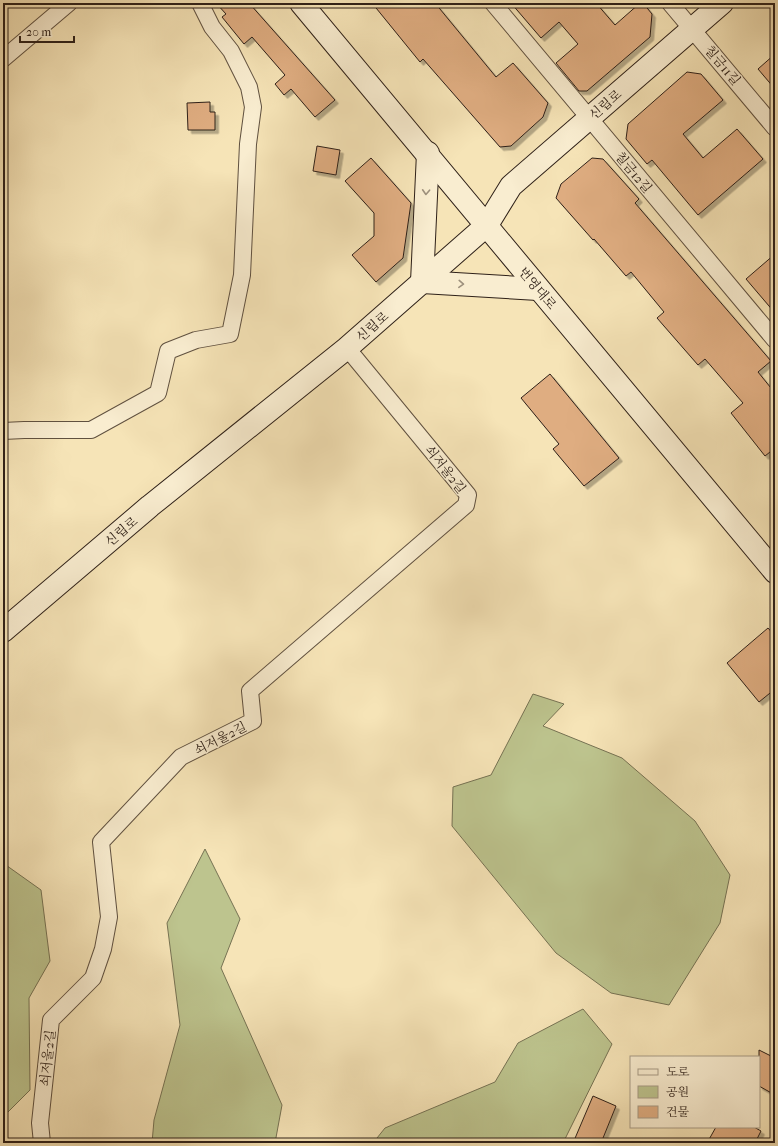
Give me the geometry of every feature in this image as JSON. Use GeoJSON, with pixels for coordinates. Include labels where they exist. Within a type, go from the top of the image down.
{"type":"FeatureCollection","features":[{"type":"Feature","properties":{"kind":"street"},"geometry":{"type":"LineString","coordinates":[[3,59],[69,3]]}},
{"type":"Feature","properties":{"kind":"street"},"geometry":{"type":"LineString","coordinates":[[3,431],[91,430],[158,393],[168,351],[196,340],[230,334],[242,275],[248,144],[253,107],[249,87],[232,51],[212,27],[200,3]]}},
{"type":"Feature","properties":{"kind":"street","name":"번영대로"},"geometry":{"type":"LineString","coordinates":[[301,3],[775,572]]}},
{"type":"Feature","properties":{"kind":"street","name":"칠금12길"},"geometry":{"type":"LineString","coordinates":[[493,3],[775,340]]}},
{"type":"Feature","properties":{"kind":"street","name":"칠금11길"},"geometry":{"type":"LineString","coordinates":[[670,3],[775,128]]}},
{"type":"Feature","properties":{"kind":"street","name":"신립로"},"geometry":{"type":"LineString","coordinates":[[3,631],[150,506],[347,348],[487,225],[511,186],[722,3]]}},
{"type":"Feature","properties":{"kind":"street"},"geometry":{"type":"LineString","coordinates":[[428,154],[422,282],[538,288]]}},
{"type":"Feature","properties":{"kind":"street","name":"쇠저울2길"},"geometry":{"type":"LineString","coordinates":[[42,1143],[40,1123],[51,1020],[93,978],[103,948],[109,917],[101,842],[181,757],[253,721],[250,691],[466,505],[468,495],[347,348]]}},
{"type":"Feature","properties":{"kind":"green space"},"geometry":{"type":"Polygon","coordinates":[[[533,694],[564,704],[543,726],[622,758],[695,821],[730,875],[720,923],[669,1005],[611,993],[556,953],[452,826],[453,787],[491,775],[533,694]]]}},
{"type":"Feature","properties":{"kind":"green space"},"geometry":{"type":"Polygon","coordinates":[[[205,849],[240,919],[221,968],[282,1105],[275,1143],[152,1143],[154,1120],[180,1025],[167,923],[205,849]]]}},
{"type":"Feature","properties":{"kind":"green space"},"geometry":{"type":"Polygon","coordinates":[[[3,863],[41,890],[50,961],[29,998],[30,1090],[3,1117],[3,863]]]}},
{"type":"Feature","properties":{"kind":"green space"},"geometry":{"type":"Polygon","coordinates":[[[583,1009],[612,1044],[563,1143],[373,1143],[385,1128],[495,1082],[518,1043],[583,1009]]]}},
{"type":"Feature","properties":{"kind":"building"},"geometry":{"type":"Polygon","coordinates":[[[216,3],[249,3],[335,100],[315,117],[291,89],[284,95],[275,84],[285,75],[252,37],[244,44],[222,17],[226,14],[216,3]]]}},
{"type":"Feature","properties":{"kind":"building"},"geometry":{"type":"Polygon","coordinates":[[[372,3],[435,3],[496,77],[513,63],[548,103],[543,117],[511,146],[500,147],[423,59],[420,62],[372,3]]]}},
{"type":"Feature","properties":{"kind":"building"},"geometry":{"type":"Polygon","coordinates":[[[511,3],[596,3],[615,25],[640,3],[643,3],[652,14],[650,37],[587,91],[579,91],[556,63],[578,44],[559,22],[541,38],[511,3]]]}},
{"type":"Feature","properties":{"kind":"building"},"geometry":{"type":"Polygon","coordinates":[[[775,54],[775,89],[758,69],[775,54]]]}},
{"type":"Feature","properties":{"kind":"building"},"geometry":{"type":"Polygon","coordinates":[[[687,72],[701,74],[723,100],[683,134],[703,158],[737,129],[763,159],[698,215],[652,160],[647,164],[626,139],[628,124],[687,72]]]}},
{"type":"Feature","properties":{"kind":"building"},"geometry":{"type":"Polygon","coordinates":[[[210,102],[210,112],[215,112],[215,130],[188,130],[187,103],[210,102]]]}},
{"type":"Feature","properties":{"kind":"building"},"geometry":{"type":"Polygon","coordinates":[[[317,146],[340,150],[336,175],[313,171],[317,146]]]}},
{"type":"Feature","properties":{"kind":"building"},"geometry":{"type":"Polygon","coordinates":[[[371,158],[411,203],[403,258],[376,282],[352,255],[374,236],[374,213],[345,181],[371,158]]]}},
{"type":"Feature","properties":{"kind":"building"},"geometry":{"type":"Polygon","coordinates":[[[592,158],[603,159],[639,199],[635,203],[771,361],[758,372],[775,393],[775,448],[765,456],[731,413],[743,403],[705,359],[698,365],[657,318],[664,312],[631,272],[626,276],[556,198],[561,184],[592,158]]]}},
{"type":"Feature","properties":{"kind":"building"},"geometry":{"type":"Polygon","coordinates":[[[775,254],[775,313],[746,279],[775,254]]]}},
{"type":"Feature","properties":{"kind":"building"},"geometry":{"type":"Polygon","coordinates":[[[550,374],[619,458],[584,486],[553,449],[559,444],[521,398],[550,374]]]}},
{"type":"Feature","properties":{"kind":"building"},"geometry":{"type":"Polygon","coordinates":[[[768,628],[775,636],[775,689],[759,702],[727,663],[768,628]]]}},
{"type":"Feature","properties":{"kind":"building"},"geometry":{"type":"Polygon","coordinates":[[[759,1050],[775,1058],[775,1095],[760,1087],[759,1050]]]}},
{"type":"Feature","properties":{"kind":"building"},"geometry":{"type":"Polygon","coordinates":[[[593,1096],[616,1106],[601,1143],[573,1143],[593,1096]]]}},
{"type":"Feature","properties":{"kind":"building"},"geometry":{"type":"Polygon","coordinates":[[[715,1128],[756,1128],[761,1131],[755,1143],[707,1143],[715,1128]]]}}]}
